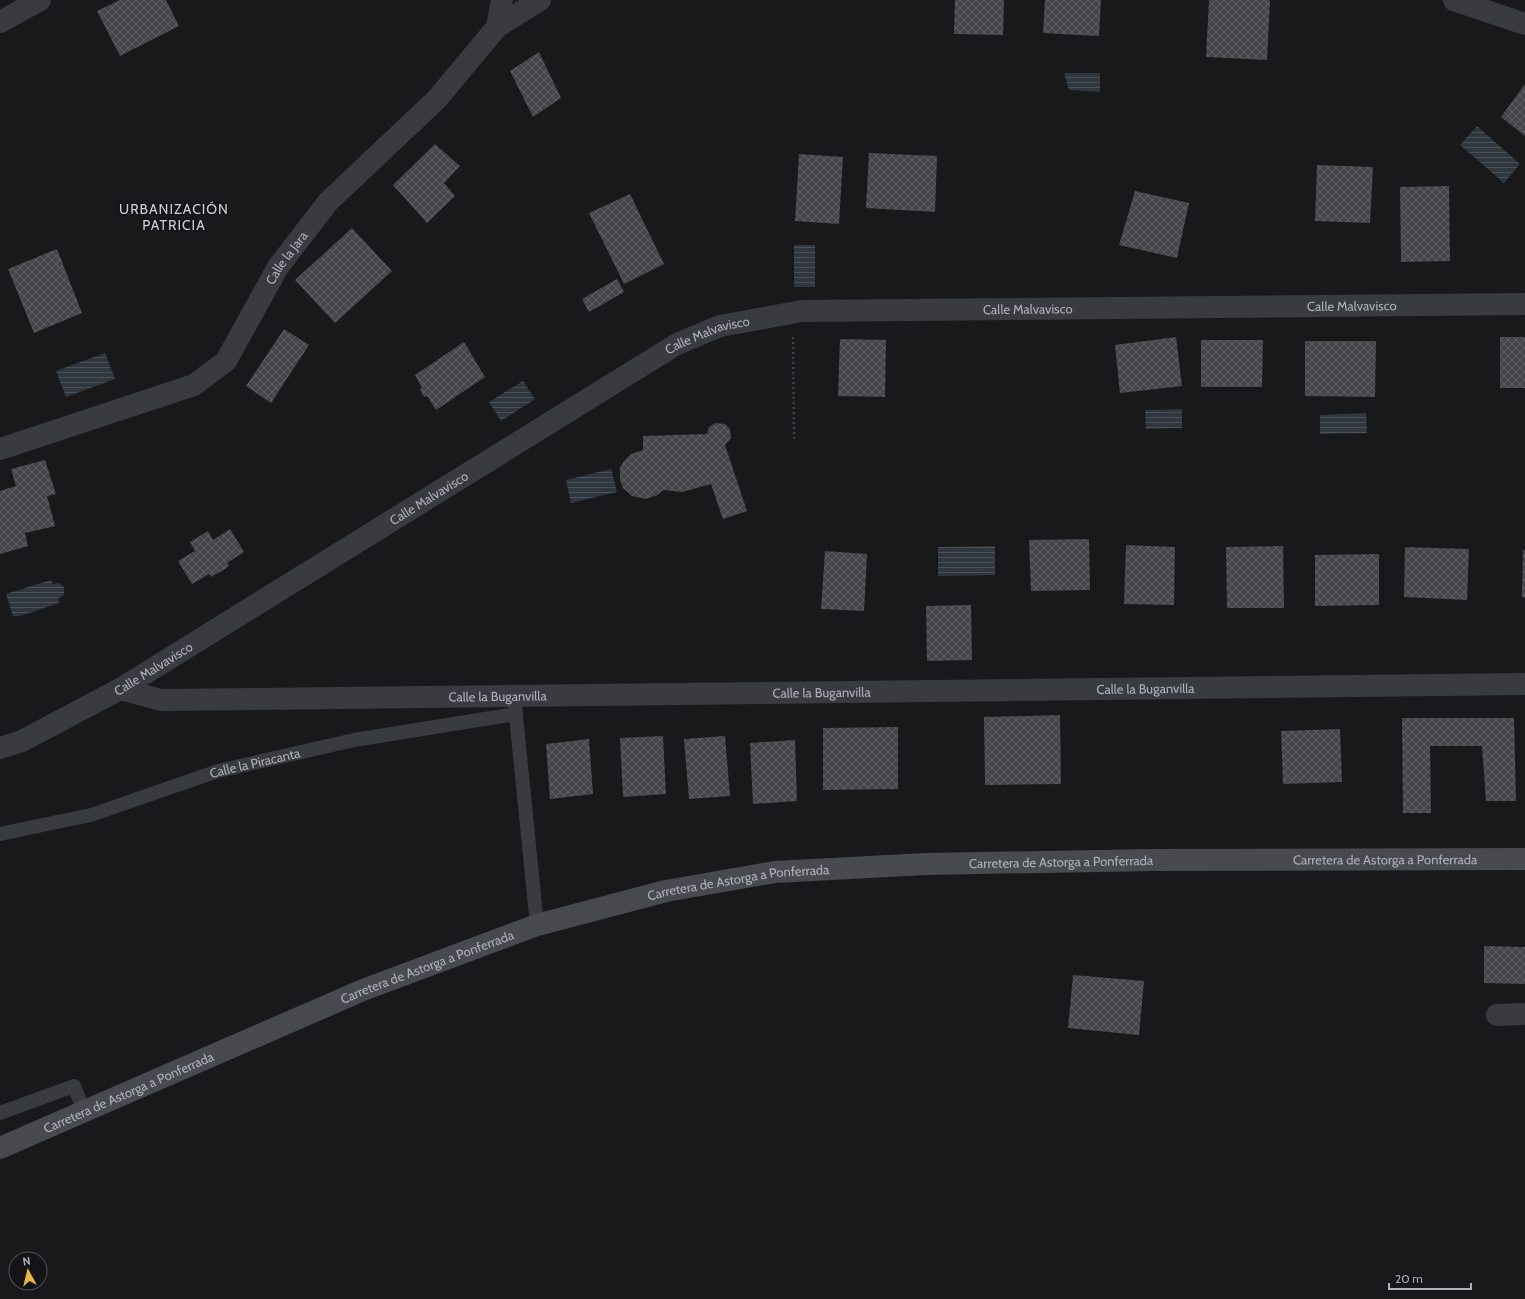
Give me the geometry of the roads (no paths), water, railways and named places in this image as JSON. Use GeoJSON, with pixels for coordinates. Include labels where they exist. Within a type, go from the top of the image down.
{"type":"FeatureCollection","features":[{"type":"Feature","properties":{"kind":"main road","name":"Carretera de Astorga a Ponferrada"},"geometry":{"type":"LineString","coordinates":[[0,1148],[363,990],[537,925],[666,891],[775,872],[933,864],[1152,860],[1525,859]]}},
{"type":"Feature","properties":{"kind":"street"},"geometry":{"type":"LineString","coordinates":[[0,22],[40,0]]}},
{"type":"Feature","properties":{"kind":"street"},"geometry":{"type":"LineString","coordinates":[[497,27],[502,0]]}},
{"type":"Feature","properties":{"kind":"street","name":"Calle la Jara"},"geometry":{"type":"LineString","coordinates":[[0,449],[194,385],[226,361],[278,267],[328,202],[437,99],[497,27],[540,0]]}},
{"type":"Feature","properties":{"kind":"street"},"geometry":{"type":"LineString","coordinates":[[1454,0],[1525,24]]}},
{"type":"Feature","properties":{"kind":"street"},"geometry":{"type":"LineString","coordinates":[[1496,0],[1525,24]]}},
{"type":"Feature","properties":{"kind":"street","name":"Calle Malvavisco"},"geometry":{"type":"LineString","coordinates":[[0,748],[22,741],[120,689],[677,344],[720,326],[793,313],[1525,304]]}},
{"type":"Feature","properties":{"kind":"street","name":"Calle la Buganvilla"},"geometry":{"type":"LineString","coordinates":[[120,689],[162,700],[514,705],[1525,684]]}},
{"type":"Feature","properties":{"kind":"street"},"geometry":{"type":"LineString","coordinates":[[1497,1015],[1525,1014]]}},
{"type":"Feature","properties":{"kind":"lane","name":"Calle la Piracanta"},"geometry":{"type":"LineString","coordinates":[[0,834],[91,815],[218,772],[514,705]]}},
{"type":"Feature","properties":{"kind":"lane"},"geometry":{"type":"LineString","coordinates":[[514,705],[537,925]]}},
{"type":"Feature","properties":{"kind":"lane"},"geometry":{"type":"LineString","coordinates":[[0,1113],[74,1086],[84,1111]]}},
{"type":"Feature","properties":{"kind":"district","name":"URBANIZACIÓN PATRICIA"},"geometry":{"type":"Point","coordinates":[174,218]}}]}
